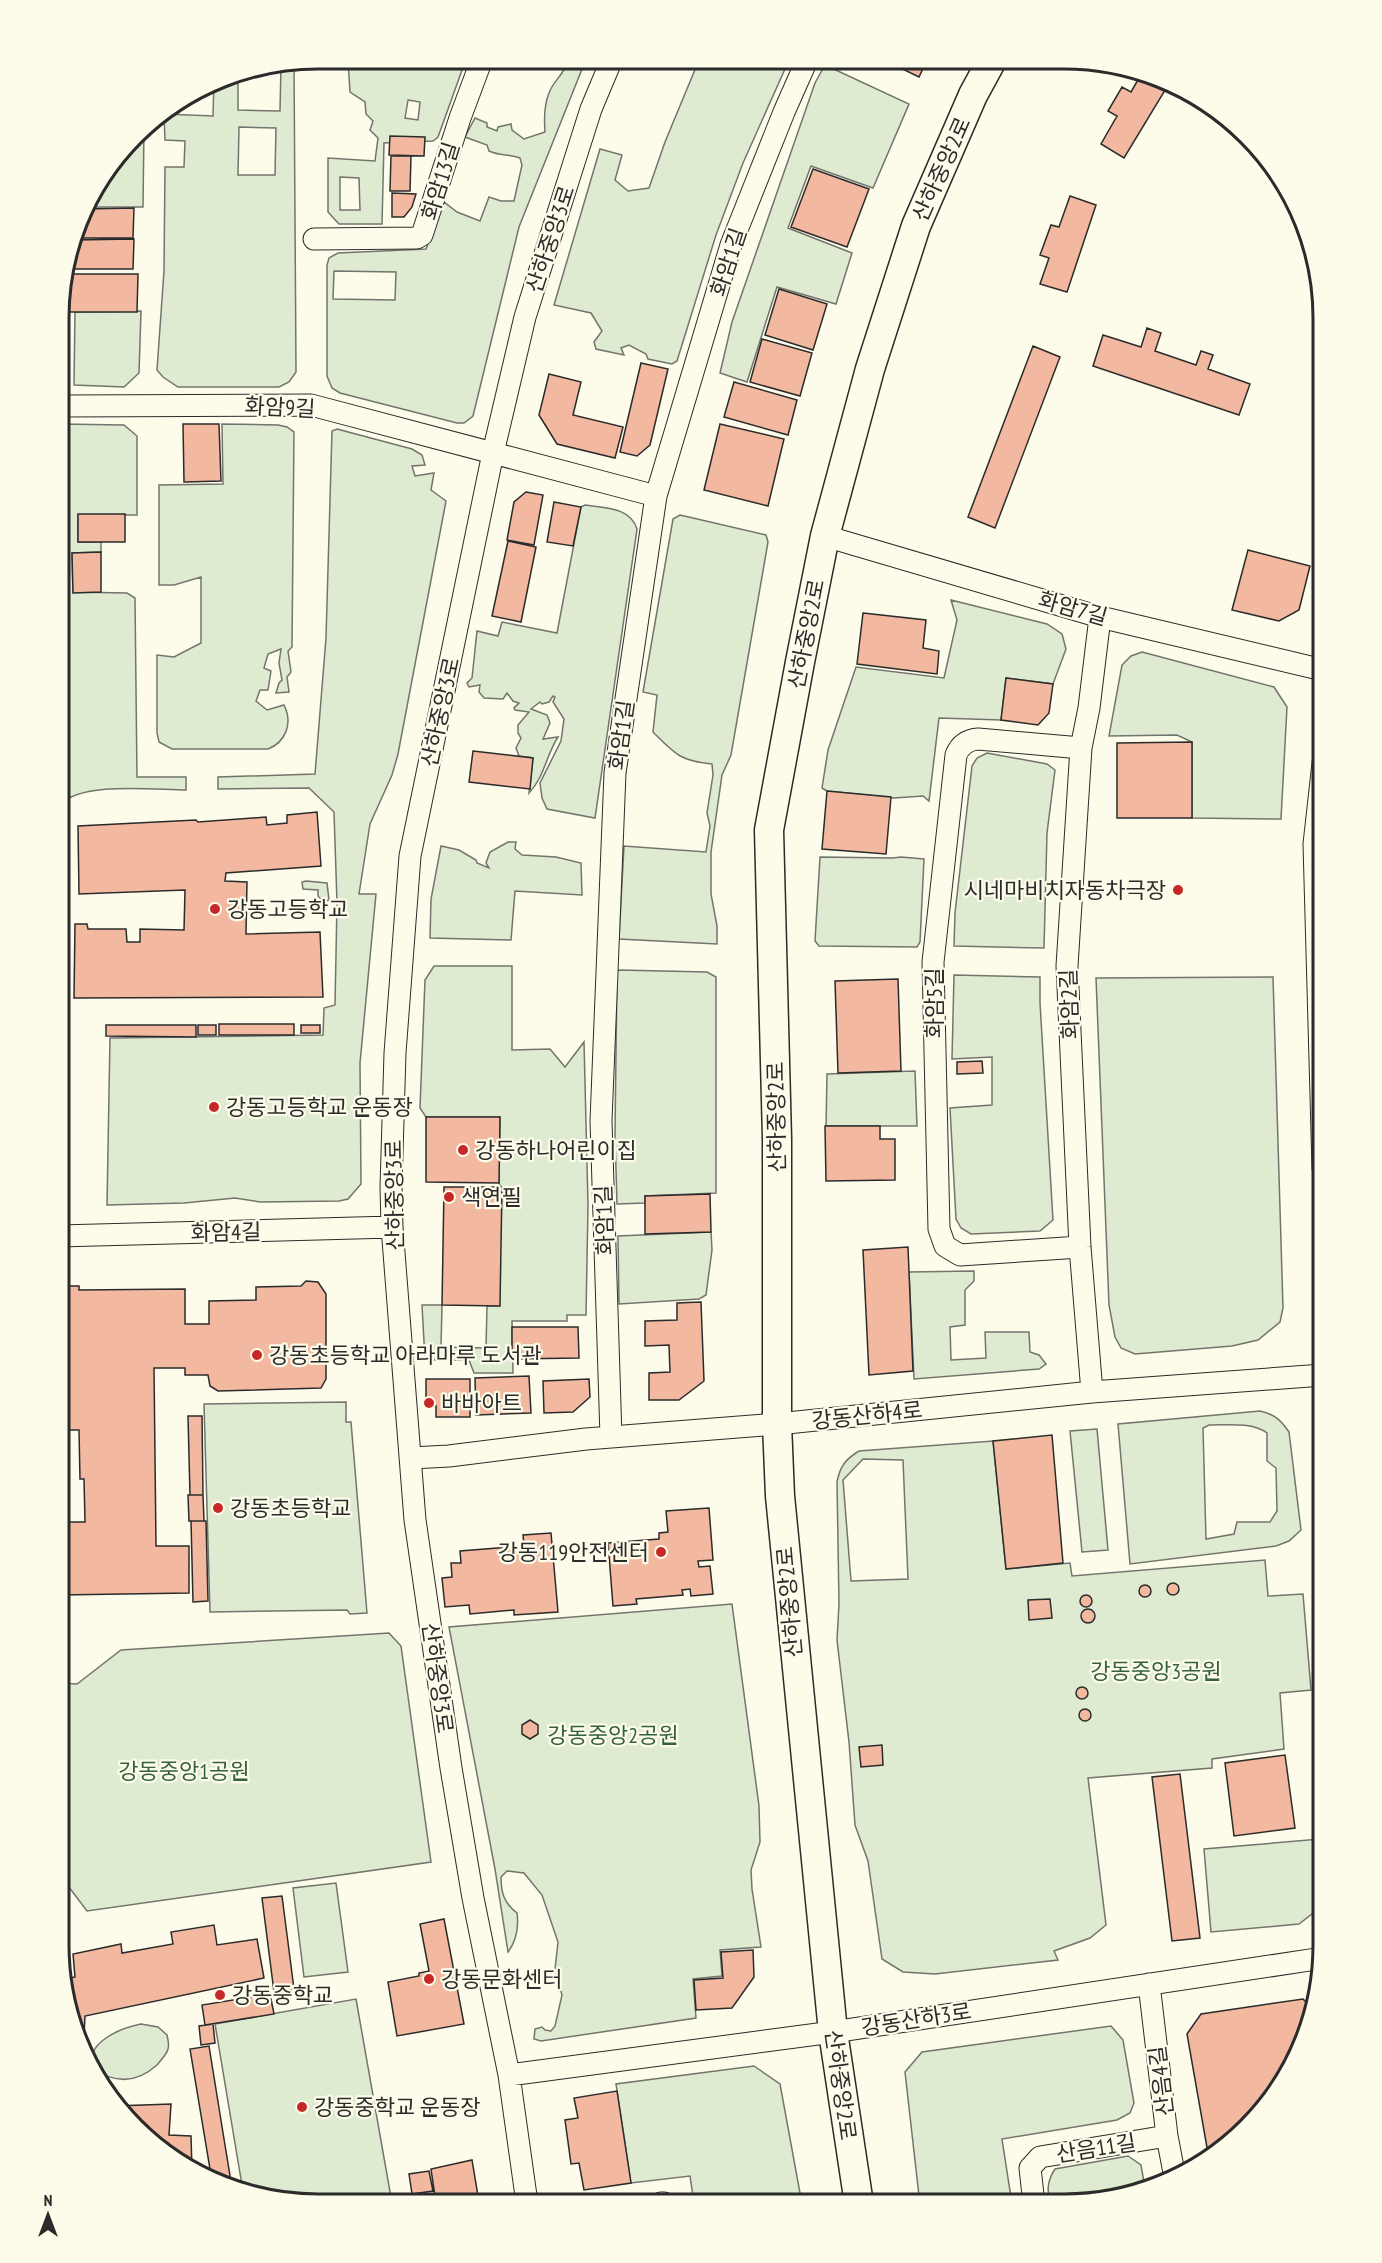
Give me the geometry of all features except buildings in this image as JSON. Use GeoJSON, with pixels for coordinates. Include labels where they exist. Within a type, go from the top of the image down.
{"type":"FeatureCollection","features":[{"type":"Feature","properties":{"kind":"main road","name":"산하중앙2로"},"geometry":{"type":"LineString","coordinates":[[857,2194],[833,2032],[780,1496],[777,1424],[777,1139],[769,830],[825,536],[870,369],[916,226],[973,95],[987,69]]}},
{"type":"Feature","properties":{"kind":"street","name":"화암13길"},"geometry":{"type":"LineString","coordinates":[[314,239],[417,238],[422,235],[478,69]]}},
{"type":"Feature","properties":{"kind":"street","name":"산하중앙3로"},"geometry":{"type":"LineString","coordinates":[[526,2194],[508,2075],[473,1898],[451,1768],[415,1520],[391,1187],[395,1053],[410,856],[493,453],[525,317],[591,109],[608,69]]}},
{"type":"Feature","properties":{"kind":"street","name":"화암1길"},"geometry":{"type":"LineString","coordinates":[[611,1437],[601,1121],[615,773],[656,496],[732,245],[803,69]]}},
{"type":"Feature","properties":{"kind":"street","name":"화암9길"},"geometry":{"type":"LineString","coordinates":[[69,406],[311,405],[656,496]]}},
{"type":"Feature","properties":{"kind":"street","name":"화암7길"},"geometry":{"type":"LineString","coordinates":[[825,536],[1100,617],[1313,668]]}},
{"type":"Feature","properties":{"kind":"street","name":"화암2길"},"geometry":{"type":"LineString","coordinates":[[1092,1392],[1080,1247],[1067,966],[1081,748],[1089,708],[1100,617]]}},
{"type":"Feature","properties":{"kind":"street","name":"화암5길"},"geometry":{"type":"LineString","coordinates":[[1080,1247],[960,1255],[945,1246],[939,1229],[933,962],[956,755],[959,748],[969,741],[978,739],[1081,748]]}},
{"type":"Feature","properties":{"kind":"street","name":"화암4길"},"geometry":{"type":"LineString","coordinates":[[69,1236],[393,1227]]}},
{"type":"Feature","properties":{"kind":"street","name":"강동산하4로"},"geometry":{"type":"LineString","coordinates":[[411,1458],[1092,1392],[1313,1376]]}},
{"type":"Feature","properties":{"kind":"street","name":"강동산하3로"},"geometry":{"type":"LineString","coordinates":[[508,2075],[833,2032],[1312,1960]]}},
{"type":"Feature","properties":{"kind":"street","name":"산음4길"},"geometry":{"type":"LineString","coordinates":[[1149,1984],[1167,2136],[1173,2168]]}},
{"type":"Feature","properties":{"kind":"street","name":"산음11길"},"geometry":{"type":"LineString","coordinates":[[1033,2194],[1030,2168],[1040,2157],[1167,2136]]}},
{"type":"Feature","properties":{"kind":"green space"},"geometry":{"type":"Polygon","coordinates":[[[349,69],[462,69],[438,137],[433,141],[384,143],[382,224],[339,224],[328,212],[328,158],[375,161],[378,138],[370,130],[373,121],[366,114],[365,102],[350,92],[349,69]],[[408,100],[405,118],[418,120],[420,102],[408,100]],[[340,177],[340,210],[360,210],[359,178],[340,177]]]}},
{"type":"Feature","properties":{"kind":"green space"},"geometry":{"type":"Polygon","coordinates":[[[564,69],[582,69],[519,227],[473,416],[464,423],[457,423],[340,393],[332,388],[327,376],[327,265],[329,258],[338,253],[426,249],[444,202],[457,212],[480,221],[489,197],[501,201],[514,201],[522,165],[520,158],[493,153],[489,151],[487,145],[465,137],[475,118],[487,123],[487,127],[497,131],[498,127],[511,124],[512,130],[524,139],[545,132],[547,98],[564,69]],[[334,271],[333,299],[395,300],[396,272],[334,271]]]}},
{"type":"Feature","properties":{"kind":"green space"},"geometry":{"type":"Polygon","coordinates":[[[695,69],[785,69],[743,163],[716,235],[677,361],[672,364],[648,359],[646,354],[629,345],[621,348],[624,355],[596,349],[594,342],[602,331],[591,313],[554,305],[600,149],[622,155],[615,180],[628,191],[649,188],[695,69]]]}},
{"type":"Feature","properties":{"kind":"green space"},"geometry":{"type":"Polygon","coordinates":[[[823,69],[834,69],[909,104],[873,188],[811,166],[788,228],[852,253],[836,304],[777,287],[747,382],[720,373],[732,322],[815,83],[823,69]]]}},
{"type":"Feature","properties":{"kind":"green space"},"geometry":{"type":"Polygon","coordinates":[[[294,70],[296,372],[289,382],[279,387],[178,387],[157,370],[164,271],[165,167],[184,167],[185,141],[165,140],[164,122],[175,114],[213,116],[214,92],[238,82],[238,110],[280,111],[281,72],[294,70]],[[239,127],[238,175],[275,175],[276,128],[239,127]]]}},
{"type":"Feature","properties":{"kind":"green space"},"geometry":{"type":"Polygon","coordinates":[[[144,140],[143,207],[95,207],[120,166],[144,140]]]}},
{"type":"Feature","properties":{"kind":"green space"},"geometry":{"type":"Polygon","coordinates":[[[141,311],[139,373],[124,387],[74,385],[75,312],[141,311]]]}},
{"type":"Feature","properties":{"kind":"green space"},"geometry":{"type":"Polygon","coordinates":[[[69,424],[124,425],[137,436],[137,515],[78,515],[78,542],[101,542],[101,552],[72,553],[73,592],[127,593],[135,598],[137,777],[186,777],[186,790],[119,788],[70,797],[69,424]]]}},
{"type":"Feature","properties":{"kind":"green space"},"geometry":{"type":"Polygon","coordinates":[[[222,424],[278,425],[294,432],[292,647],[288,651],[291,672],[287,677],[289,692],[276,693],[282,680],[279,663],[281,649],[268,654],[264,668],[271,671],[268,690],[260,690],[256,701],[267,710],[284,705],[288,725],[279,742],[268,749],[172,749],[159,742],[157,733],[157,655],[174,657],[201,643],[201,577],[174,585],[159,585],[159,485],[223,484],[222,424]]]}},
{"type":"Feature","properties":{"kind":"green space"},"geometry":{"type":"Polygon","coordinates":[[[337,429],[412,449],[422,455],[425,465],[412,466],[415,476],[434,473],[431,490],[446,501],[398,754],[392,775],[370,824],[359,894],[376,894],[360,1063],[361,1184],[348,1199],[339,1201],[260,1202],[235,1198],[184,1203],[107,1205],[110,1038],[323,1035],[324,1008],[335,1005],[337,903],[334,812],[309,788],[218,789],[218,777],[315,774],[326,638],[332,431],[337,429]]]}},
{"type":"Feature","properties":{"kind":"green space"},"geometry":{"type":"Polygon","coordinates":[[[585,505],[608,508],[623,513],[629,516],[637,529],[595,818],[547,809],[542,798],[540,783],[561,741],[564,719],[553,702],[555,697],[553,696],[549,702],[542,704],[540,702],[531,709],[547,715],[550,723],[543,739],[558,737],[539,780],[529,793],[533,758],[519,756],[516,748],[521,738],[518,725],[529,712],[515,710],[514,708],[519,703],[513,701],[507,693],[503,699],[484,698],[479,692],[480,685],[469,687],[467,683],[472,678],[477,631],[498,636],[502,622],[557,633],[581,507],[585,505]]]}},
{"type":"Feature","properties":{"kind":"green space"},"geometry":{"type":"Polygon","coordinates":[[[680,515],[766,535],[768,542],[731,755],[722,775],[711,852],[711,894],[717,926],[717,944],[619,939],[624,846],[706,852],[710,826],[707,813],[713,775],[712,764],[692,761],[679,755],[653,732],[657,695],[643,692],[673,519],[680,515]]]}},
{"type":"Feature","properties":{"kind":"green space"},"geometry":{"type":"Polygon","coordinates":[[[951,600],[1047,624],[1062,634],[1066,649],[1053,684],[1006,678],[1001,720],[939,718],[929,801],[923,796],[894,798],[827,791],[822,788],[828,750],[856,667],[944,678],[957,620],[951,600]]]}},
{"type":"Feature","properties":{"kind":"green space"},"geometry":{"type":"Polygon","coordinates":[[[1142,652],[1274,687],[1287,707],[1281,819],[1192,818],[1192,742],[1177,735],[1109,736],[1122,665],[1131,656],[1142,652]]]}},
{"type":"Feature","properties":{"kind":"green space"},"geometry":{"type":"Polygon","coordinates":[[[987,753],[1047,764],[1055,770],[1047,833],[1044,948],[954,946],[955,913],[972,766],[977,758],[987,753]]]}},
{"type":"Feature","properties":{"kind":"green space"},"geometry":{"type":"Polygon","coordinates":[[[508,842],[516,842],[515,849],[522,855],[556,857],[581,863],[582,895],[515,891],[511,940],[430,938],[431,899],[441,846],[459,850],[476,860],[477,863],[489,868],[486,863],[490,852],[508,842]]]}},
{"type":"Feature","properties":{"kind":"green space"},"geometry":{"type":"Polygon","coordinates":[[[820,857],[924,859],[920,942],[917,947],[819,946],[815,941],[820,857]]]}},
{"type":"Feature","properties":{"kind":"green space"},"geometry":{"type":"Polygon","coordinates":[[[302,882],[327,883],[329,900],[323,902],[318,896],[318,890],[303,889],[302,882]]]}},
{"type":"Feature","properties":{"kind":"green space"},"geometry":{"type":"Polygon","coordinates":[[[434,966],[512,966],[512,1050],[550,1049],[565,1067],[584,1042],[588,1205],[586,1315],[567,1315],[567,1321],[512,1321],[513,1373],[474,1373],[469,1360],[425,1360],[422,1305],[442,1305],[441,1347],[486,1348],[487,1306],[499,1306],[500,1117],[426,1117],[420,1108],[425,980],[434,966]]]}},
{"type":"Feature","properties":{"kind":"green space"},"geometry":{"type":"Polygon","coordinates":[[[618,970],[707,972],[716,977],[716,1193],[645,1196],[645,1203],[617,1204],[615,1135],[618,970]]]}},
{"type":"Feature","properties":{"kind":"green space"},"geometry":{"type":"Polygon","coordinates":[[[954,975],[1040,977],[1053,1220],[1040,1231],[971,1234],[961,1228],[956,1219],[950,1108],[992,1105],[992,1057],[952,1059],[954,975]]]}},
{"type":"Feature","properties":{"kind":"green space"},"geometry":{"type":"Polygon","coordinates":[[[1273,977],[1283,1308],[1280,1322],[1258,1340],[1232,1346],[1135,1354],[1121,1348],[1115,1337],[1109,1305],[1096,978],[1273,977]]]}},
{"type":"Feature","properties":{"kind":"green space"},"geometry":{"type":"Polygon","coordinates":[[[915,1071],[917,1126],[826,1126],[827,1074],[915,1071]]]}},
{"type":"Feature","properties":{"kind":"green space"},"geometry":{"type":"Polygon","coordinates":[[[711,1232],[712,1250],[706,1295],[699,1299],[619,1304],[618,1236],[711,1232]]]}},
{"type":"Feature","properties":{"kind":"green space"},"geometry":{"type":"Polygon","coordinates":[[[974,1271],[974,1281],[965,1290],[965,1325],[950,1327],[951,1360],[986,1358],[985,1332],[1029,1332],[1030,1352],[1039,1355],[1046,1364],[1039,1369],[914,1379],[909,1272],[974,1271]]]}},
{"type":"Feature","properties":{"kind":"green space"},"geometry":{"type":"Polygon","coordinates":[[[346,1402],[346,1422],[351,1422],[367,1613],[350,1614],[347,1610],[210,1612],[204,1404],[346,1402]]]}},
{"type":"Feature","properties":{"kind":"green space"},"geometry":{"type":"Polygon","coordinates":[[[1260,1411],[1273,1416],[1289,1432],[1301,1530],[1289,1541],[1276,1546],[1130,1564],[1118,1424],[1260,1411]],[[1209,1425],[1203,1428],[1206,1539],[1234,1534],[1237,1522],[1270,1522],[1277,1511],[1276,1468],[1267,1461],[1267,1433],[1247,1426],[1209,1425]]]}},
{"type":"Feature","properties":{"kind":"green space"},"geometry":{"type":"Polygon","coordinates":[[[1097,1429],[1108,1550],[1082,1552],[1070,1431],[1097,1429]]]}},
{"type":"Feature","properties":{"kind":"green space","name":"강동중앙3공원"},"geometry":{"type":"Polygon","coordinates":[[[993,1441],[1006,1569],[1070,1563],[1072,1576],[1265,1560],[1268,1596],[1303,1594],[1311,1690],[1280,1693],[1284,1749],[1212,1759],[1212,1768],[1088,1778],[1106,1925],[1090,1938],[1054,1951],[1058,1960],[935,1974],[903,1972],[882,1959],[868,1861],[855,1825],[849,1742],[837,1640],[839,1604],[837,1482],[844,1464],[859,1451],[993,1441]],[[863,1459],[843,1480],[851,1581],[908,1579],[903,1460],[863,1459]]]}},
{"type":"Feature","properties":{"kind":"green space","name":"강동중앙2공원"},"geometry":{"type":"Polygon","coordinates":[[[732,1604],[759,1806],[760,1842],[751,1870],[761,1947],[720,1950],[722,1976],[693,1979],[696,2018],[541,2041],[534,2039],[535,2029],[542,2027],[551,2031],[555,2026],[562,1995],[555,1969],[558,1942],[542,1895],[524,1873],[507,1871],[501,1877],[503,1893],[506,1901],[517,1913],[518,1924],[517,1934],[508,1952],[495,1869],[449,1627],[732,1604]]]}},
{"type":"Feature","properties":{"kind":"green space","name":"강동중앙1공원"},"geometry":{"type":"Polygon","coordinates":[[[389,1633],[401,1646],[431,1862],[87,1911],[69,1887],[69,1684],[77,1684],[121,1650],[389,1633]]]}},
{"type":"Feature","properties":{"kind":"green space"},"geometry":{"type":"Polygon","coordinates":[[[1313,1840],[1313,1913],[1299,1924],[1211,1932],[1204,1849],[1313,1840]]]}},
{"type":"Feature","properties":{"kind":"green space"},"geometry":{"type":"Polygon","coordinates":[[[336,1883],[348,1972],[304,1977],[293,1888],[336,1883]]]}},
{"type":"Feature","properties":{"kind":"green space","name":"강동중학교 운동장"},"geometry":{"type":"Polygon","coordinates":[[[356,1999],[390,2194],[285,2192],[242,2182],[215,2024],[356,1999]]]}},
{"type":"Feature","properties":{"kind":"green space"},"geometry":{"type":"Polygon","coordinates":[[[141,2024],[158,2027],[167,2035],[168,2044],[165,2055],[149,2071],[134,2078],[117,2079],[106,2075],[94,2052],[106,2038],[141,2024]]]}},
{"type":"Feature","properties":{"kind":"green space"},"geometry":{"type":"Polygon","coordinates":[[[1111,2026],[1123,2040],[1134,2103],[1130,2113],[1117,2120],[1002,2139],[1010,2194],[919,2194],[905,2072],[922,2052],[1111,2026]]]}},
{"type":"Feature","properties":{"kind":"green space"},"geometry":{"type":"Polygon","coordinates":[[[754,2066],[780,2084],[800,2194],[693,2194],[690,2176],[631,2183],[616,2084],[754,2066]]]}},
{"type":"Feature","properties":{"kind":"green space"},"geometry":{"type":"Polygon","coordinates":[[[1128,2156],[1141,2165],[1144,2181],[1097,2192],[1048,2194],[1050,2178],[1055,2169],[1128,2156]]]}},
{"type":"Feature","properties":{"kind":"place","name":"시네마비치자동차극장"},"geometry":{"type":"Point","coordinates":[1178,890]}},
{"type":"Feature","properties":{"kind":"place","name":"강동고등학교"},"geometry":{"type":"Point","coordinates":[215,909]}},
{"type":"Feature","properties":{"kind":"place","name":"강동고등학교 운동장"},"geometry":{"type":"Point","coordinates":[214,1107]}},
{"type":"Feature","properties":{"kind":"place","name":"강동하나어린이집"},"geometry":{"type":"Point","coordinates":[463,1150]}},
{"type":"Feature","properties":{"kind":"place","name":"색연필"},"geometry":{"type":"Point","coordinates":[449,1197]}},
{"type":"Feature","properties":{"kind":"place","name":"강동초등학교 아라마루 도서관"},"geometry":{"type":"Point","coordinates":[257,1355]}},
{"type":"Feature","properties":{"kind":"place","name":"바바아트"},"geometry":{"type":"Point","coordinates":[429,1403]}},
{"type":"Feature","properties":{"kind":"place","name":"강동초등학교"},"geometry":{"type":"Point","coordinates":[218,1508]}},
{"type":"Feature","properties":{"kind":"place","name":"강동119안전센터"},"geometry":{"type":"Point","coordinates":[661,1552]}},
{"type":"Feature","properties":{"kind":"place","name":"강동문화센터"},"geometry":{"type":"Point","coordinates":[429,1979]}},
{"type":"Feature","properties":{"kind":"place","name":"강동중학교"},"geometry":{"type":"Point","coordinates":[220,1995]}},
{"type":"Feature","properties":{"kind":"place","name":"강동중학교 운동장"},"geometry":{"type":"Point","coordinates":[302,2107]}}]}
